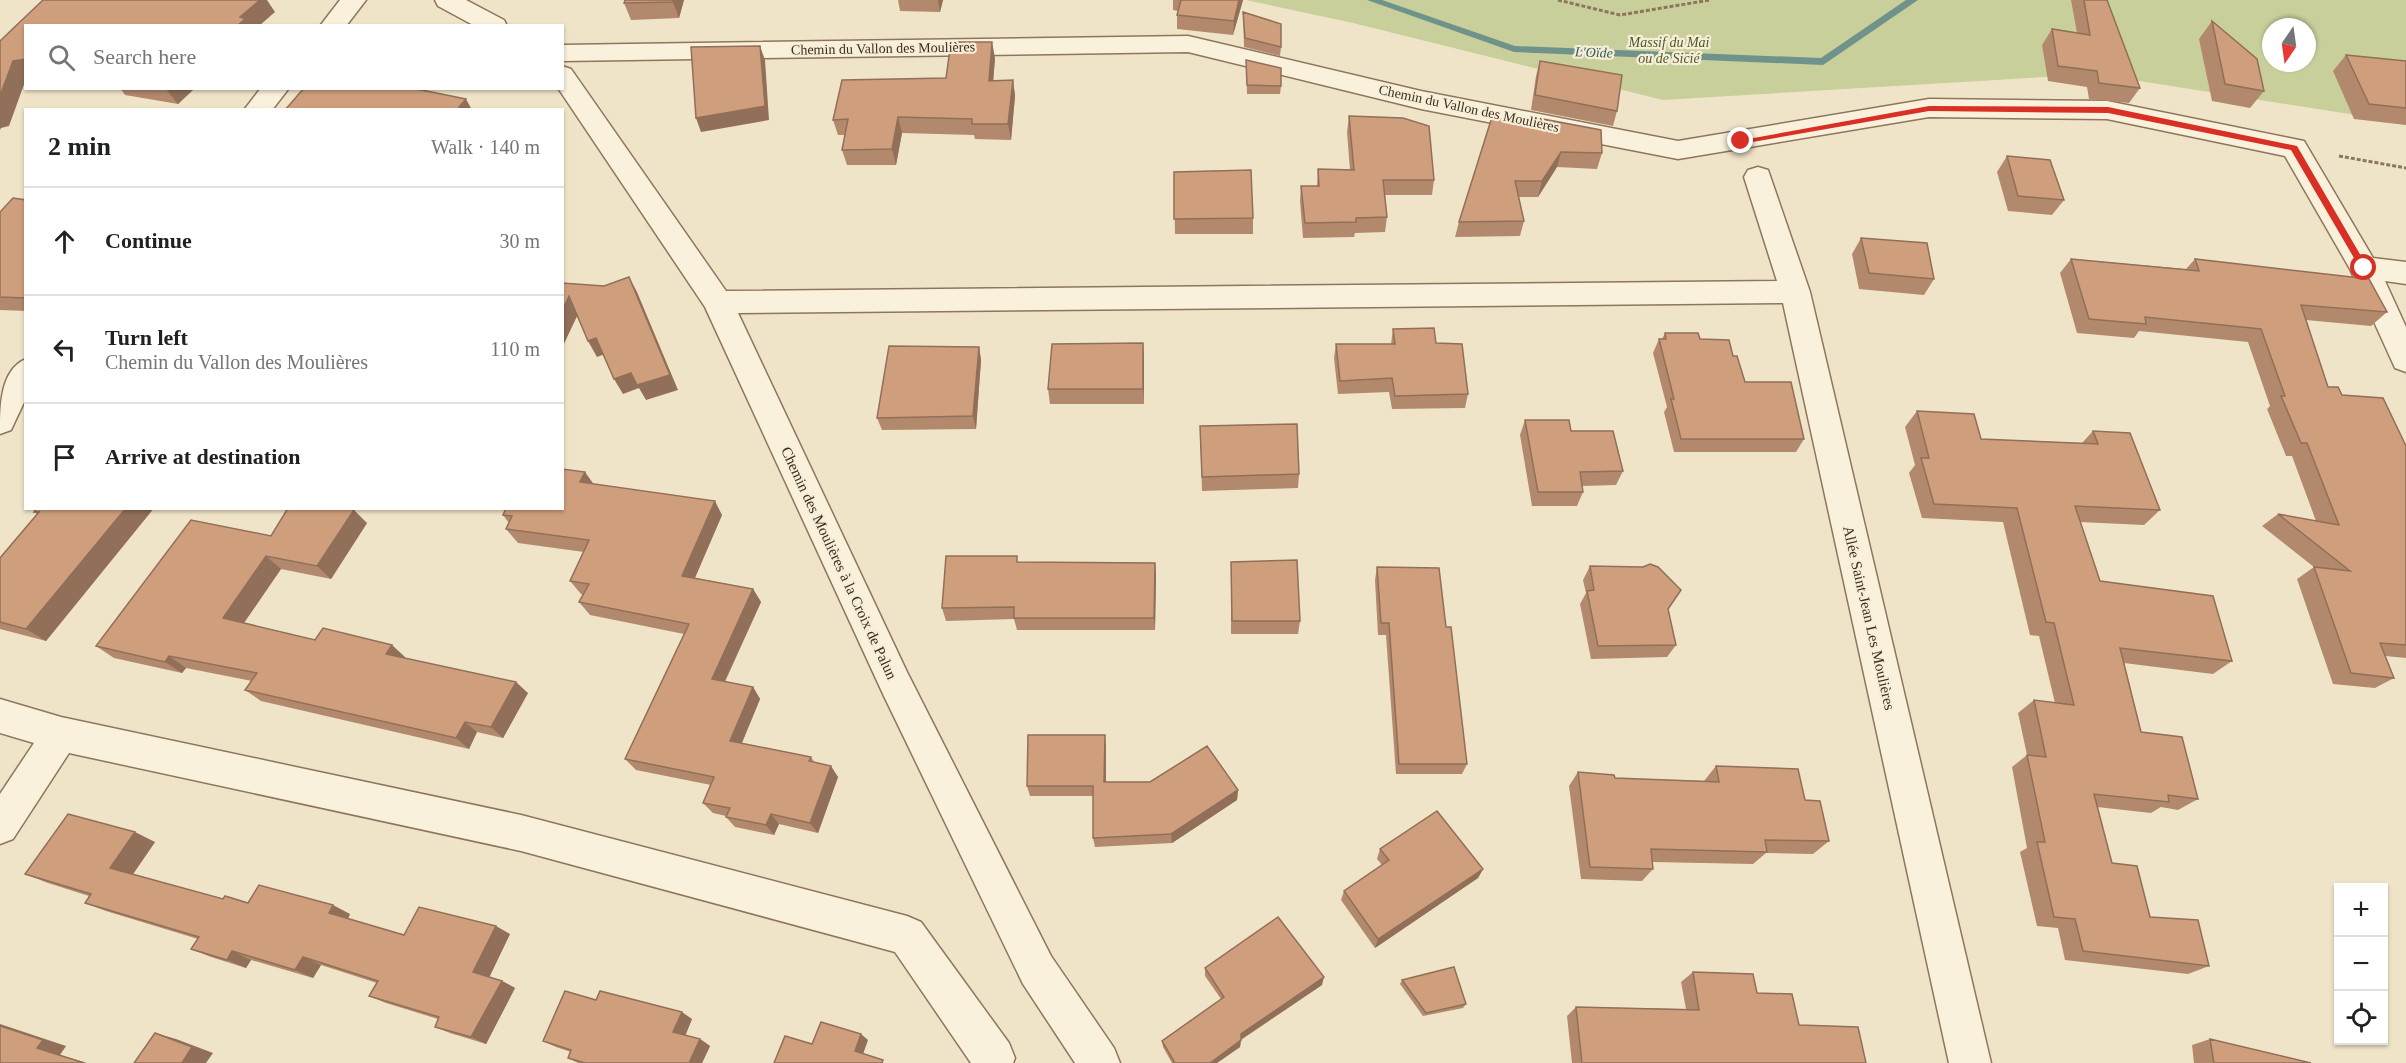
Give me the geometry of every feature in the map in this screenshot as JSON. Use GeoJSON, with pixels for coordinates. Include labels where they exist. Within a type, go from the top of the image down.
{"type":"FeatureCollection","features":[{"type":"Feature","properties":{"kind":"street"},"geometry":{"type":"LineString","coordinates":[[334,24],[354,0]]}},
{"type":"Feature","properties":{"kind":"street"},"geometry":{"type":"LineString","coordinates":[[447,0],[491,24]]}},
{"type":"Feature","properties":{"kind":"street","name":"Chemin du Vallon des Moulières"},"geometry":{"type":"LineString","coordinates":[[564,53],[1188,44],[1420,100],[1678,150],[1929,108],[2108,110],[2294,148]]}},
{"type":"Feature","properties":{"kind":"street","name":"Chemin des Moulières à la Croix de Palun"},"geometry":{"type":"LineString","coordinates":[[564,78],[718,302],[895,683],[1037,970],[1099,1063]]}},
{"type":"Feature","properties":{"kind":"street"},"geometry":{"type":"LineString","coordinates":[[259,108],[274,90]]}},
{"type":"Feature","properties":{"kind":"street"},"geometry":{"type":"LineString","coordinates":[[2294,148],[2364,268],[2406,360]]}},
{"type":"Feature","properties":{"kind":"street","name":"Allée Saint-Jean Les Moulières"},"geometry":{"type":"LineString","coordinates":[[1758,177],[1795,292],[1970,1063]]}},
{"type":"Feature","properties":{"kind":"street"},"geometry":{"type":"LineString","coordinates":[[2364,268],[2406,273]]}},
{"type":"Feature","properties":{"kind":"street"},"geometry":{"type":"LineString","coordinates":[[718,302],[1795,292]]}},
{"type":"Feature","properties":{"kind":"street"},"geometry":{"type":"LineString","coordinates":[[0,421],[18,380],[24,372]]}},
{"type":"Feature","properties":{"kind":"street"},"geometry":{"type":"LineString","coordinates":[[0,716],[61,734],[521,833],[907,936],[994,1058],[992,1063]]}},
{"type":"Feature","properties":{"kind":"street"},"geometry":{"type":"LineString","coordinates":[[0,826],[61,734]]}},
{"type":"Feature","properties":{"kind":"path"},"geometry":{"type":"LineString","coordinates":[[1558,0],[1620,15],[1703,3],[1710,0]]}},
{"type":"Feature","properties":{"kind":"path"},"geometry":{"type":"LineString","coordinates":[[2294,148],[2406,168]]}},
{"type":"Feature","properties":{"kind":"green space","name":"Massif du Mai ou de Sicié"},"geometry":{"type":"Polygon","coordinates":[[[1246,0],[2406,0],[2406,123],[2095,74],[1663,100],[1353,23],[1246,0]]]}},
{"type":"Feature","properties":{"kind":"building"},"geometry":{"type":"Polygon","coordinates":[[[43,0],[260,0],[240,17],[245,19],[239,24],[24,24],[24,59],[13,61],[0,96],[0,41],[43,0]]]}},
{"type":"Feature","properties":{"kind":"building"},"geometry":{"type":"Polygon","coordinates":[[[625,0],[673,0],[673,2],[624,3],[625,0]]]}},
{"type":"Feature","properties":{"kind":"building"},"geometry":{"type":"Polygon","coordinates":[[[1181,0],[1239,0],[1234,21],[1177,15],[1181,0]]]}},
{"type":"Feature","properties":{"kind":"building"},"geometry":{"type":"Polygon","coordinates":[[[2084,0],[2107,0],[2140,88],[2099,83],[2097,71],[2058,66],[2052,29],[2090,35],[2084,0]]]}},
{"type":"Feature","properties":{"kind":"building"},"geometry":{"type":"Polygon","coordinates":[[[1243,12],[1281,24],[1281,47],[1245,38],[1243,12]]]}},
{"type":"Feature","properties":{"kind":"building"},"geometry":{"type":"Polygon","coordinates":[[[2212,21],[2257,59],[2264,91],[2225,84],[2212,21]]]}},
{"type":"Feature","properties":{"kind":"building"},"geometry":{"type":"Polygon","coordinates":[[[951,42],[992,42],[989,81],[1013,80],[1008,124],[972,124],[972,119],[898,117],[892,149],[842,150],[848,119],[833,120],[842,80],[946,78],[951,42]]]}},
{"type":"Feature","properties":{"kind":"building"},"geometry":{"type":"Polygon","coordinates":[[[760,46],[765,106],[696,118],[691,47],[760,46]]]}},
{"type":"Feature","properties":{"kind":"building"},"geometry":{"type":"Polygon","coordinates":[[[2346,55],[2406,61],[2406,108],[2369,104],[2346,55]]]}},
{"type":"Feature","properties":{"kind":"building"},"geometry":{"type":"Polygon","coordinates":[[[1246,60],[1281,68],[1281,86],[1247,85],[1246,60]]]}},
{"type":"Feature","properties":{"kind":"building"},"geometry":{"type":"Polygon","coordinates":[[[1540,61],[1622,75],[1617,111],[1535,95],[1540,61]]]}},
{"type":"Feature","properties":{"kind":"building"},"geometry":{"type":"Polygon","coordinates":[[[302,90],[422,90],[466,99],[459,107],[463,108],[287,108],[302,90]]]}},
{"type":"Feature","properties":{"kind":"building"},"geometry":{"type":"Polygon","coordinates":[[[1349,116],[1403,118],[1429,126],[1434,180],[1383,180],[1387,217],[1356,218],[1356,222],[1305,223],[1301,186],[1319,186],[1318,169],[1354,170],[1349,116]]]}},
{"type":"Feature","properties":{"kind":"building"},"geometry":{"type":"Polygon","coordinates":[[[1492,117],[1531,126],[1532,117],[1601,130],[1602,153],[1561,152],[1542,181],[1515,181],[1524,221],[1459,222],[1492,117]]]}},
{"type":"Feature","properties":{"kind":"building"},"geometry":{"type":"Polygon","coordinates":[[[2007,156],[2050,160],[2064,200],[2018,196],[2007,156]]]}},
{"type":"Feature","properties":{"kind":"building"},"geometry":{"type":"Polygon","coordinates":[[[1251,170],[1253,218],[1174,219],[1174,172],[1251,170]]]}},
{"type":"Feature","properties":{"kind":"building"},"geometry":{"type":"Polygon","coordinates":[[[13,198],[24,200],[24,298],[0,297],[0,212],[13,198]]]}},
{"type":"Feature","properties":{"kind":"building"},"geometry":{"type":"Polygon","coordinates":[[[1861,238],[1927,243],[1934,279],[1869,273],[1861,238]]]}},
{"type":"Feature","properties":{"kind":"building"},"geometry":{"type":"Polygon","coordinates":[[[2071,259],[2199,271],[2195,259],[2369,279],[2387,312],[2301,305],[2328,387],[2338,387],[2342,395],[2383,398],[2406,446],[2406,645],[2380,643],[2394,678],[2351,673],[2314,567],[2350,571],[2278,514],[2339,525],[2307,443],[2301,443],[2281,396],[2285,396],[2261,329],[2145,317],[2146,324],[2089,319],[2071,259]]]}},
{"type":"Feature","properties":{"kind":"building"},"geometry":{"type":"Polygon","coordinates":[[[629,277],[670,375],[637,385],[631,373],[614,379],[596,338],[588,341],[569,296],[564,307],[564,283],[604,286],[629,277]]]}},
{"type":"Feature","properties":{"kind":"building"},"geometry":{"type":"Polygon","coordinates":[[[1434,328],[1436,343],[1462,344],[1468,394],[1395,396],[1392,378],[1340,381],[1336,344],[1395,344],[1393,329],[1434,328]]]}},
{"type":"Feature","properties":{"kind":"building"},"geometry":{"type":"Polygon","coordinates":[[[1665,333],[1698,333],[1700,339],[1729,340],[1733,356],[1737,356],[1745,382],[1791,382],[1804,439],[1681,439],[1659,339],[1666,339],[1665,333]]]}},
{"type":"Feature","properties":{"kind":"building"},"geometry":{"type":"Polygon","coordinates":[[[1143,343],[1143,389],[1048,389],[1052,344],[1143,343]]]}},
{"type":"Feature","properties":{"kind":"building"},"geometry":{"type":"Polygon","coordinates":[[[889,346],[979,347],[973,416],[877,418],[889,346]]]}},
{"type":"Feature","properties":{"kind":"building"},"geometry":{"type":"Polygon","coordinates":[[[1917,411],[1974,414],[1981,439],[2098,444],[2093,431],[2130,433],[2160,510],[2075,506],[2100,581],[2213,596],[2232,661],[2120,648],[2141,732],[2182,737],[2198,799],[2168,795],[2169,802],[2094,794],[2112,863],[2137,866],[2150,917],[2198,920],[2209,966],[2083,951],[2075,919],[2054,917],[2037,842],[2045,842],[2027,755],[2046,757],[2034,700],[2074,705],[2054,623],[2046,622],[2017,508],[1934,504],[1921,458],[1929,458],[1917,411]]]}},
{"type":"Feature","properties":{"kind":"building"},"geometry":{"type":"Polygon","coordinates":[[[1525,420],[1569,420],[1571,431],[1613,431],[1623,471],[1580,472],[1583,492],[1538,492],[1525,420]]]}},
{"type":"Feature","properties":{"kind":"building"},"geometry":{"type":"Polygon","coordinates":[[[1297,424],[1299,474],[1202,477],[1200,426],[1297,424]]]}},
{"type":"Feature","properties":{"kind":"building"},"geometry":{"type":"Polygon","coordinates":[[[564,469],[585,472],[580,482],[715,501],[682,576],[753,589],[712,679],[753,687],[730,741],[811,757],[809,761],[831,766],[810,823],[771,814],[766,825],[726,817],[730,808],[703,803],[714,777],[625,759],[689,624],[579,602],[589,584],[570,581],[589,540],[506,529],[512,516],[503,515],[505,510],[564,510],[564,469]]]}},
{"type":"Feature","properties":{"kind":"building"},"geometry":{"type":"Polygon","coordinates":[[[36,510],[124,510],[26,629],[0,622],[0,558],[39,512],[34,512],[36,510]]]}},
{"type":"Feature","properties":{"kind":"building"},"geometry":{"type":"Polygon","coordinates":[[[287,510],[354,510],[317,566],[266,556],[223,618],[315,640],[323,628],[392,645],[386,654],[516,682],[491,727],[465,722],[456,738],[245,690],[257,673],[169,656],[165,662],[96,646],[191,520],[271,536],[287,510]]]}},
{"type":"Feature","properties":{"kind":"building"},"geometry":{"type":"Polygon","coordinates":[[[946,556],[1017,556],[1017,562],[1155,563],[1154,618],[1014,618],[1014,607],[942,608],[946,556]]]}},
{"type":"Feature","properties":{"kind":"building"},"geometry":{"type":"Polygon","coordinates":[[[1297,560],[1300,621],[1232,621],[1231,562],[1297,560]]]}},
{"type":"Feature","properties":{"kind":"building"},"geometry":{"type":"Polygon","coordinates":[[[1650,564],[1658,567],[1681,590],[1668,609],[1676,645],[1598,646],[1587,591],[1594,590],[1590,566],[1643,567],[1650,564]]]}},
{"type":"Feature","properties":{"kind":"building"},"geometry":{"type":"Polygon","coordinates":[[[1377,567],[1439,568],[1446,627],[1451,627],[1467,764],[1399,764],[1389,623],[1381,623],[1377,567]]]}},
{"type":"Feature","properties":{"kind":"building"},"geometry":{"type":"Polygon","coordinates":[[[1028,735],[1105,735],[1104,782],[1150,782],[1207,746],[1238,790],[1171,834],[1093,838],[1093,786],[1027,786],[1028,735]]]}},
{"type":"Feature","properties":{"kind":"building"},"geometry":{"type":"Polygon","coordinates":[[[1716,766],[1798,769],[1805,800],[1820,801],[1829,841],[1765,840],[1767,852],[1651,849],[1653,869],[1590,867],[1578,772],[1614,775],[1615,778],[1719,782],[1716,766]]]}},
{"type":"Feature","properties":{"kind":"building"},"geometry":{"type":"Polygon","coordinates":[[[1437,811],[1483,869],[1378,939],[1344,891],[1389,860],[1380,849],[1437,811]]]}},
{"type":"Feature","properties":{"kind":"building"},"geometry":{"type":"Polygon","coordinates":[[[68,814],[135,832],[110,868],[223,899],[225,896],[248,903],[259,885],[333,905],[329,913],[404,935],[419,907],[496,926],[473,972],[502,981],[471,1037],[435,1027],[439,1017],[369,996],[378,981],[303,957],[295,970],[232,951],[227,960],[191,949],[199,937],[85,903],[91,894],[25,874],[68,814]]]}},
{"type":"Feature","properties":{"kind":"building"},"geometry":{"type":"Polygon","coordinates":[[[1278,917],[1324,977],[1241,1034],[1241,1040],[1210,1063],[1175,1063],[1162,1041],[1224,997],[1205,968],[1278,917]]]}},
{"type":"Feature","properties":{"kind":"building"},"geometry":{"type":"Polygon","coordinates":[[[1454,967],[1466,1004],[1426,1013],[1402,980],[1454,967]]]}},
{"type":"Feature","properties":{"kind":"building"},"geometry":{"type":"Polygon","coordinates":[[[1693,972],[1753,974],[1757,993],[1792,994],[1799,1025],[1858,1027],[1866,1063],[1582,1063],[1576,1007],[1699,1010],[1693,972]]]}},
{"type":"Feature","properties":{"kind":"building"},"geometry":{"type":"Polygon","coordinates":[[[565,991],[596,1000],[600,991],[682,1012],[673,1032],[700,1039],[689,1063],[585,1063],[568,1058],[571,1050],[543,1041],[565,991]]]}},
{"type":"Feature","properties":{"kind":"building"},"geometry":{"type":"Polygon","coordinates":[[[821,1022],[861,1034],[855,1051],[883,1060],[882,1063],[774,1063],[785,1036],[812,1044],[821,1022]]]}},
{"type":"Feature","properties":{"kind":"building"},"geometry":{"type":"Polygon","coordinates":[[[0,1026],[43,1040],[37,1048],[84,1063],[0,1063],[0,1026]]]}},
{"type":"Feature","properties":{"kind":"building"},"geometry":{"type":"Polygon","coordinates":[[[155,1033],[192,1047],[182,1063],[134,1063],[155,1033]]]}},
{"type":"Feature","properties":{"kind":"building"},"geometry":{"type":"Polygon","coordinates":[[[2210,1039],[2311,1063],[2214,1063],[2210,1039]]]}},
{"type":"Feature","properties":{"kind":"waterway","name":"L'Oïde"},"geometry":{"type":"LineString","coordinates":[[1372,0],[1514,49],[1823,62],[1913,0]]}},
{"type":"Feature","properties":{"kind":"route"},"geometry":{"type":"LineString","coordinates":[[1741,141],[1929,108],[2108,110],[2294,148],[2364,268]]}}]}
